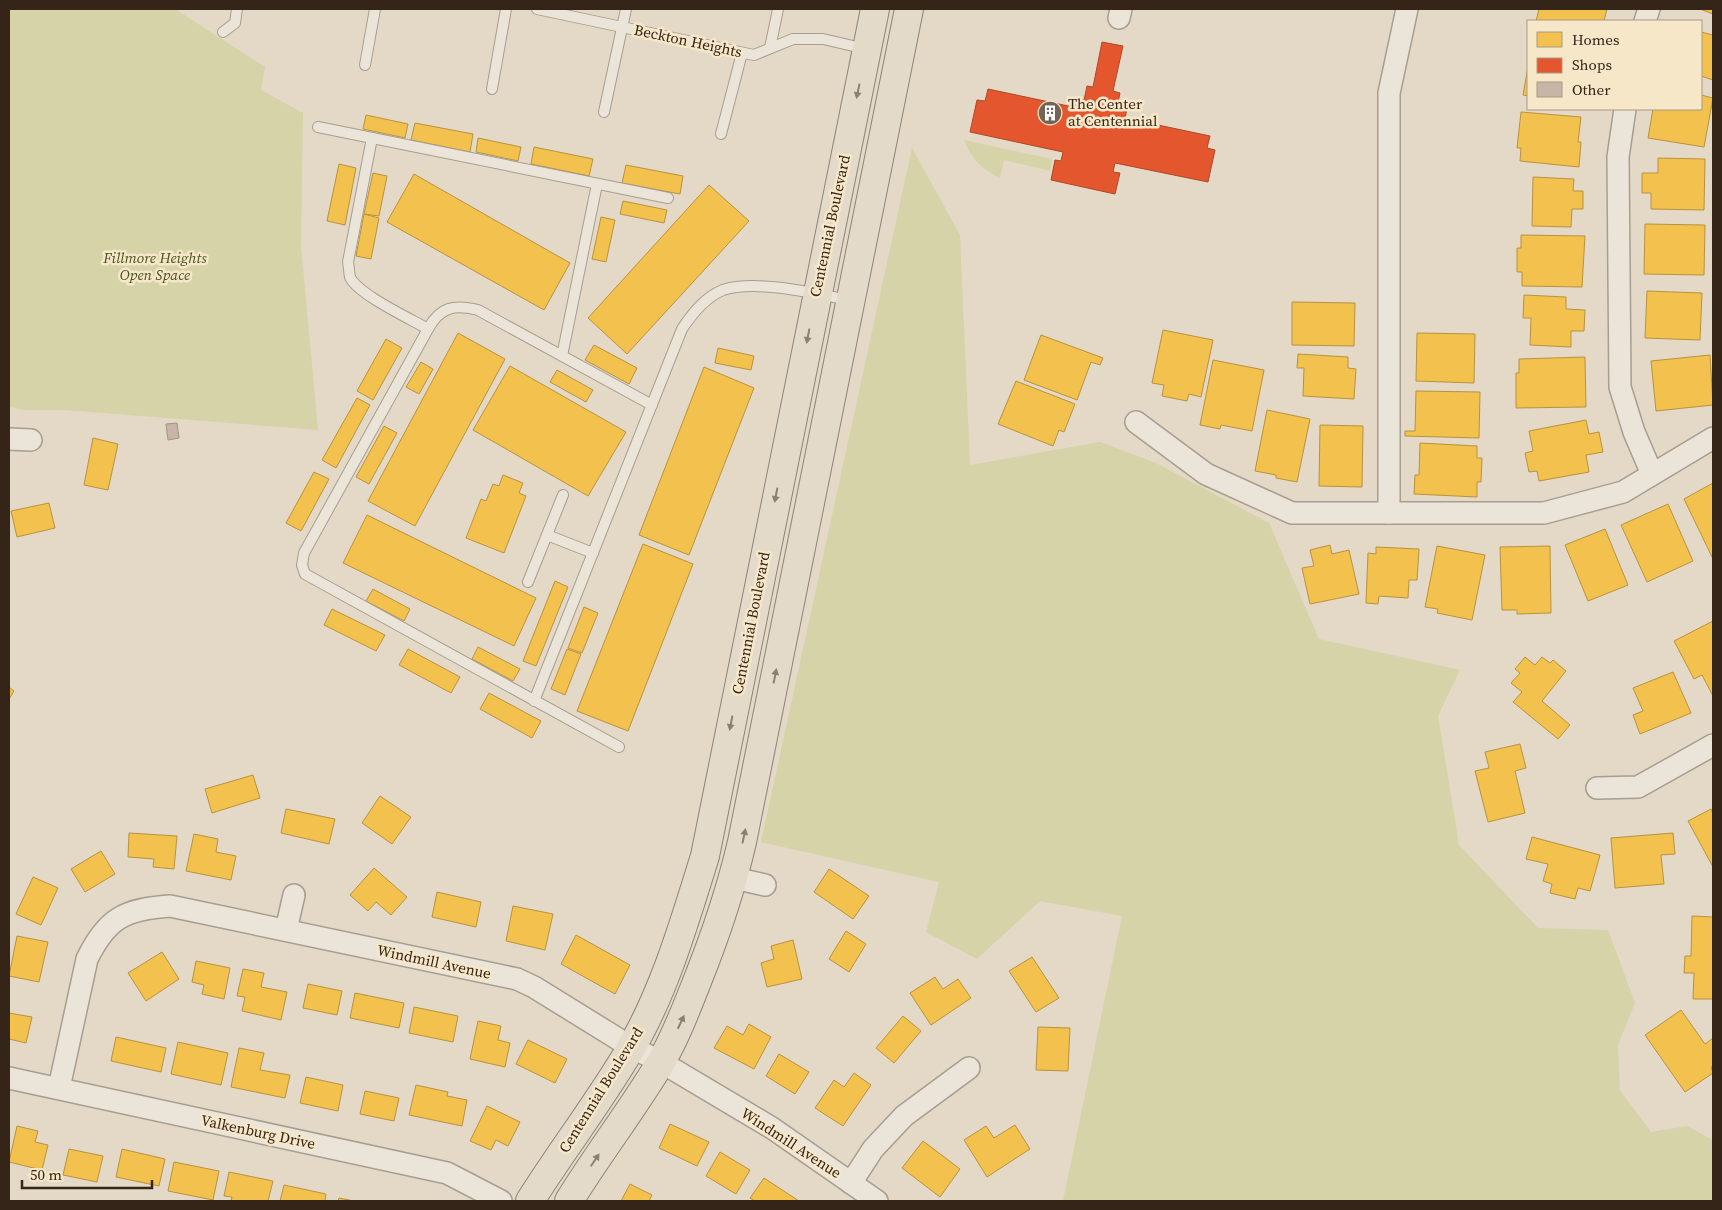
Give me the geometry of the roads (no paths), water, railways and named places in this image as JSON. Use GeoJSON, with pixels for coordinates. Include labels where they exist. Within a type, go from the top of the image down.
{"type":"FeatureCollection","features":[{"type":"Feature","properties":{"kind":"main road","name":"Centennial Boulevard"},"geometry":{"type":"LineString","coordinates":[[530,1201],[632,1047],[673,955],[705,856],[816,294],[875,9]]}},
{"type":"Feature","properties":{"kind":"main road","name":"Centennial Boulevard"},"geometry":{"type":"LineString","coordinates":[[569,1201],[588,1169],[661,1062],[682,1021],[723,914],[734,878],[909,9]]}},
{"type":"Feature","properties":{"kind":"street"},"geometry":{"type":"LineString","coordinates":[[1389,513],[1389,93],[1408,9]]}},
{"type":"Feature","properties":{"kind":"street"},"geometry":{"type":"LineString","coordinates":[[1625,110],[1618,157],[1620,387],[1634,432],[1652,474]]}},
{"type":"Feature","properties":{"kind":"street"},"geometry":{"type":"LineString","coordinates":[[1136,422],[1206,474],[1292,513],[1544,513],[1623,492],[1713,438]]}},
{"type":"Feature","properties":{"kind":"street"},"geometry":{"type":"LineString","coordinates":[[9,439],[31,440]]}},
{"type":"Feature","properties":{"kind":"street"},"geometry":{"type":"LineString","coordinates":[[1597,788],[1638,787],[1713,745]]}},
{"type":"Feature","properties":{"kind":"street"},"geometry":{"type":"LineString","coordinates":[[734,878],[765,885]]}},
{"type":"Feature","properties":{"kind":"street"},"geometry":{"type":"LineString","coordinates":[[286,930],[294,895]]}},
{"type":"Feature","properties":{"kind":"street","name":"Windmill Avenue"},"geometry":{"type":"LineString","coordinates":[[59,1088],[86,959],[96,940],[109,924],[128,913],[149,907],[170,906],[517,979],[534,987],[632,1047],[661,1062],[772,1128],[877,1201]]}},
{"type":"Feature","properties":{"kind":"street"},"geometry":{"type":"LineString","coordinates":[[851,1183],[874,1149],[904,1116],[969,1068]]}},
{"type":"Feature","properties":{"kind":"street","name":"Valkenburg Drive"},"geometry":{"type":"LineString","coordinates":[[9,1078],[446,1173],[501,1201]]}},
{"type":"Feature","properties":{"kind":"lane"},"geometry":{"type":"LineString","coordinates":[[223,32],[235,24],[237,9]]}},
{"type":"Feature","properties":{"kind":"lane"},"geometry":{"type":"LineString","coordinates":[[365,65],[375,9]]}},
{"type":"Feature","properties":{"kind":"lane"},"geometry":{"type":"LineString","coordinates":[[492,89],[506,9]]}},
{"type":"Feature","properties":{"kind":"lane","name":"Beckton Heights"},"geometry":{"type":"LineString","coordinates":[[537,9],[754,55],[793,39],[823,39],[867,49]]}},
{"type":"Feature","properties":{"kind":"lane"},"geometry":{"type":"LineString","coordinates":[[604,112],[626,9]]}},
{"type":"Feature","properties":{"kind":"lane"},"geometry":{"type":"LineString","coordinates":[[770,48],[778,9]]}},
{"type":"Feature","properties":{"kind":"lane"},"geometry":{"type":"LineString","coordinates":[[721,134],[742,53]]}},
{"type":"Feature","properties":{"kind":"lane"},"geometry":{"type":"LineString","coordinates":[[318,127],[668,198]]}},
{"type":"Feature","properties":{"kind":"lane"},"geometry":{"type":"LineString","coordinates":[[372,138],[348,262],[350,277],[358,288],[369,296],[428,329]]}},
{"type":"Feature","properties":{"kind":"lane"},"geometry":{"type":"LineString","coordinates":[[562,356],[597,184]]}},
{"type":"Feature","properties":{"kind":"lane"},"geometry":{"type":"LineString","coordinates":[[534,702],[682,329],[694,311],[723,290],[744,286],[766,287],[850,300]]}},
{"type":"Feature","properties":{"kind":"lane"},"geometry":{"type":"LineString","coordinates":[[618,747],[305,574],[302,565],[304,553],[435,316],[445,310],[466,307],[478,310],[652,405]]}},
{"type":"Feature","properties":{"kind":"lane"},"geometry":{"type":"LineString","coordinates":[[528,582],[563,495]]}},
{"type":"Feature","properties":{"kind":"lane"},"geometry":{"type":"LineString","coordinates":[[547,535],[593,554]]}},
{"type":"Feature","properties":{"kind":"place","name":"The Center at Centennial"},"geometry":{"type":"Point","coordinates":[1050,113]}},
{"type":"Feature","properties":{"kind":"park label","name":"Fillmore Heights Open Space"},"geometry":{"type":"Point","coordinates":[155,266]}}]}
